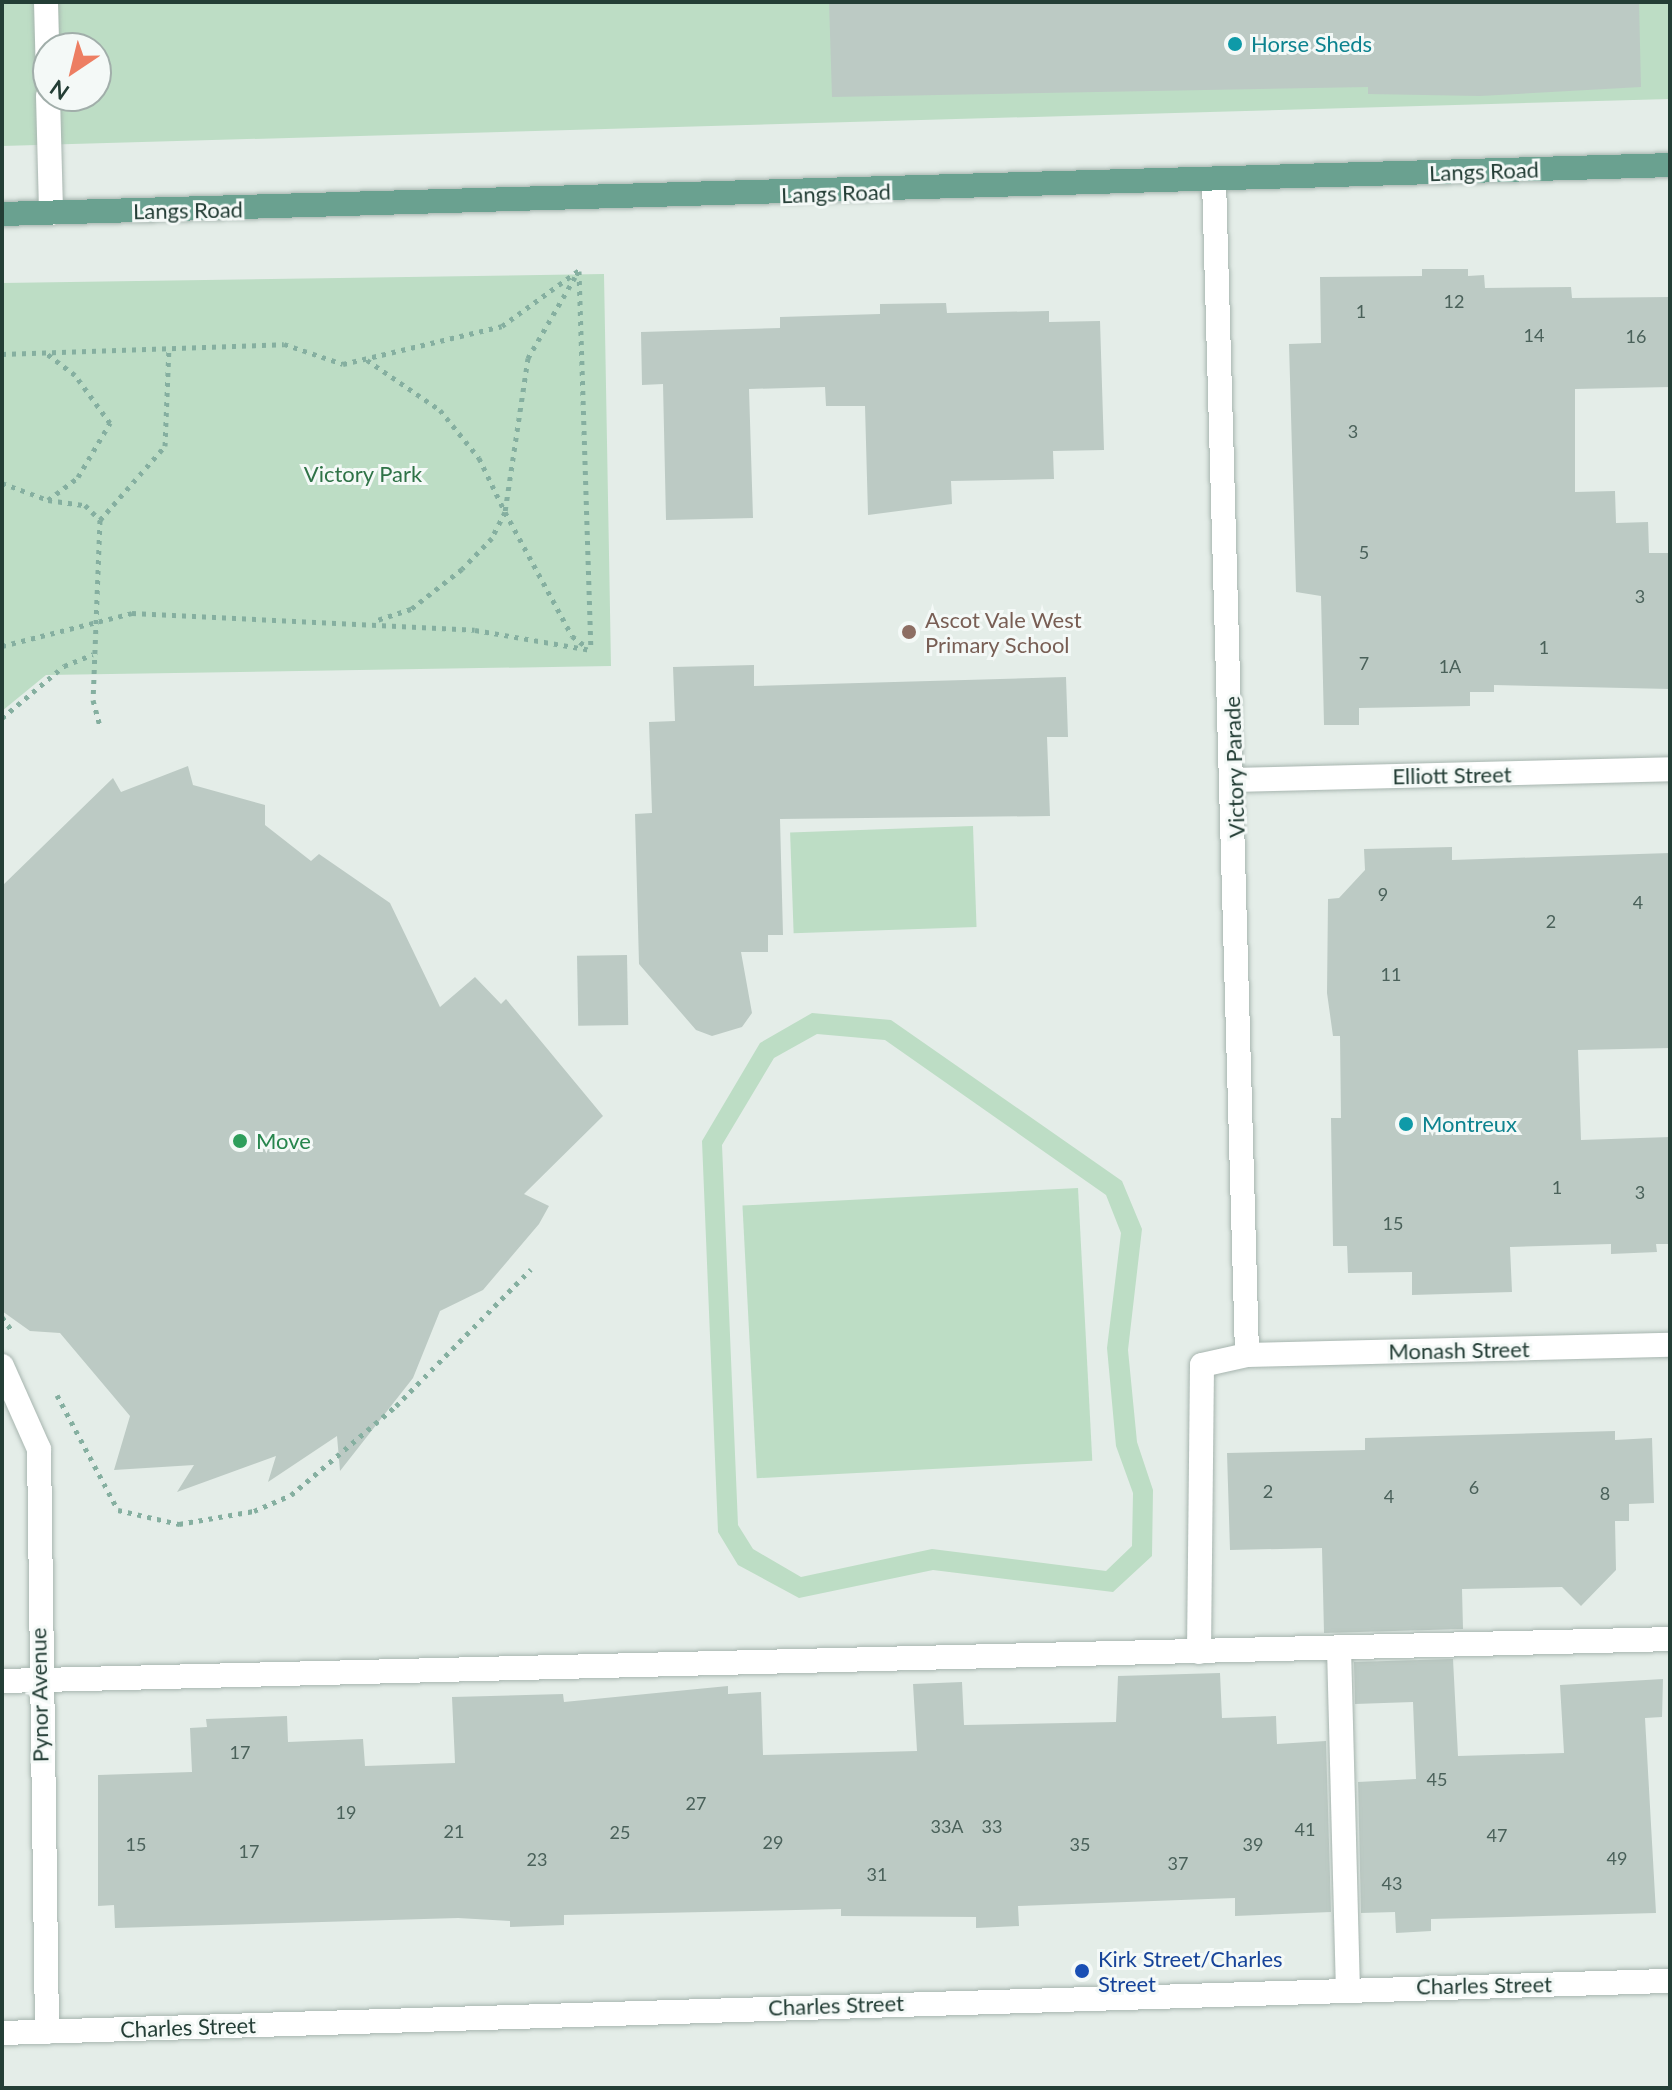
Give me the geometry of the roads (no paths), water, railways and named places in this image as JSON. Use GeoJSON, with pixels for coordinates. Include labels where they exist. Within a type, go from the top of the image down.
{"type":"FeatureCollection","features":[{"type":"Feature","properties":{"kind":"main road","name":"Langs Road"},"geometry":{"type":"LineString","coordinates":[[2,214],[1670,165]]}},
{"type":"Feature","properties":{"kind":"street"},"geometry":{"type":"LineString","coordinates":[[46,2],[47,32]]}},
{"type":"Feature","properties":{"kind":"street"},"geometry":{"type":"LineString","coordinates":[[48,112],[51,213]]}},
{"type":"Feature","properties":{"kind":"street","name":"Victory Parade"},"geometry":{"type":"LineString","coordinates":[[1214,180],[1235,780],[1247,1355]]}},
{"type":"Feature","properties":{"kind":"street","name":"Elliott Street"},"geometry":{"type":"LineString","coordinates":[[1235,780],[1670,769]]}},
{"type":"Feature","properties":{"kind":"street","name":"Monash Street"},"geometry":{"type":"LineString","coordinates":[[1199,1652],[1202,1365],[1247,1355],[1670,1345]]}},
{"type":"Feature","properties":{"kind":"street","name":"Pynor Avenue"},"geometry":{"type":"LineString","coordinates":[[2,1366],[39,1449],[39,1679],[47,2032]]}},
{"type":"Feature","properties":{"kind":"street"},"geometry":{"type":"LineString","coordinates":[[2,1681],[1670,1639]]}},
{"type":"Feature","properties":{"kind":"street"},"geometry":{"type":"LineString","coordinates":[[1339,1648],[1348,1988]]}},
{"type":"Feature","properties":{"kind":"street","name":"Charles Street"},"geometry":{"type":"LineString","coordinates":[[2,2033],[1348,1988],[1670,1981]]}},
{"type":"Feature","properties":{"kind":"place","name":"Horse Sheds"},"geometry":{"type":"Point","coordinates":[1235,44]}},
{"type":"Feature","properties":{"kind":"place","name":"Ascot Vale West Primary School"},"geometry":{"type":"Point","coordinates":[909,632]}},
{"type":"Feature","properties":{"kind":"place","name":"Montreux"},"geometry":{"type":"Point","coordinates":[1406,1124]}},
{"type":"Feature","properties":{"kind":"place","name":"Move"},"geometry":{"type":"Point","coordinates":[240,1141]}},
{"type":"Feature","properties":{"kind":"place","name":"Kirk Street/Charles Street"},"geometry":{"type":"Point","coordinates":[1082,1971]}},
{"type":"Feature","properties":{"kind":"park label","name":"Victory Park"},"geometry":{"type":"Point","coordinates":[363,474]}}]}
